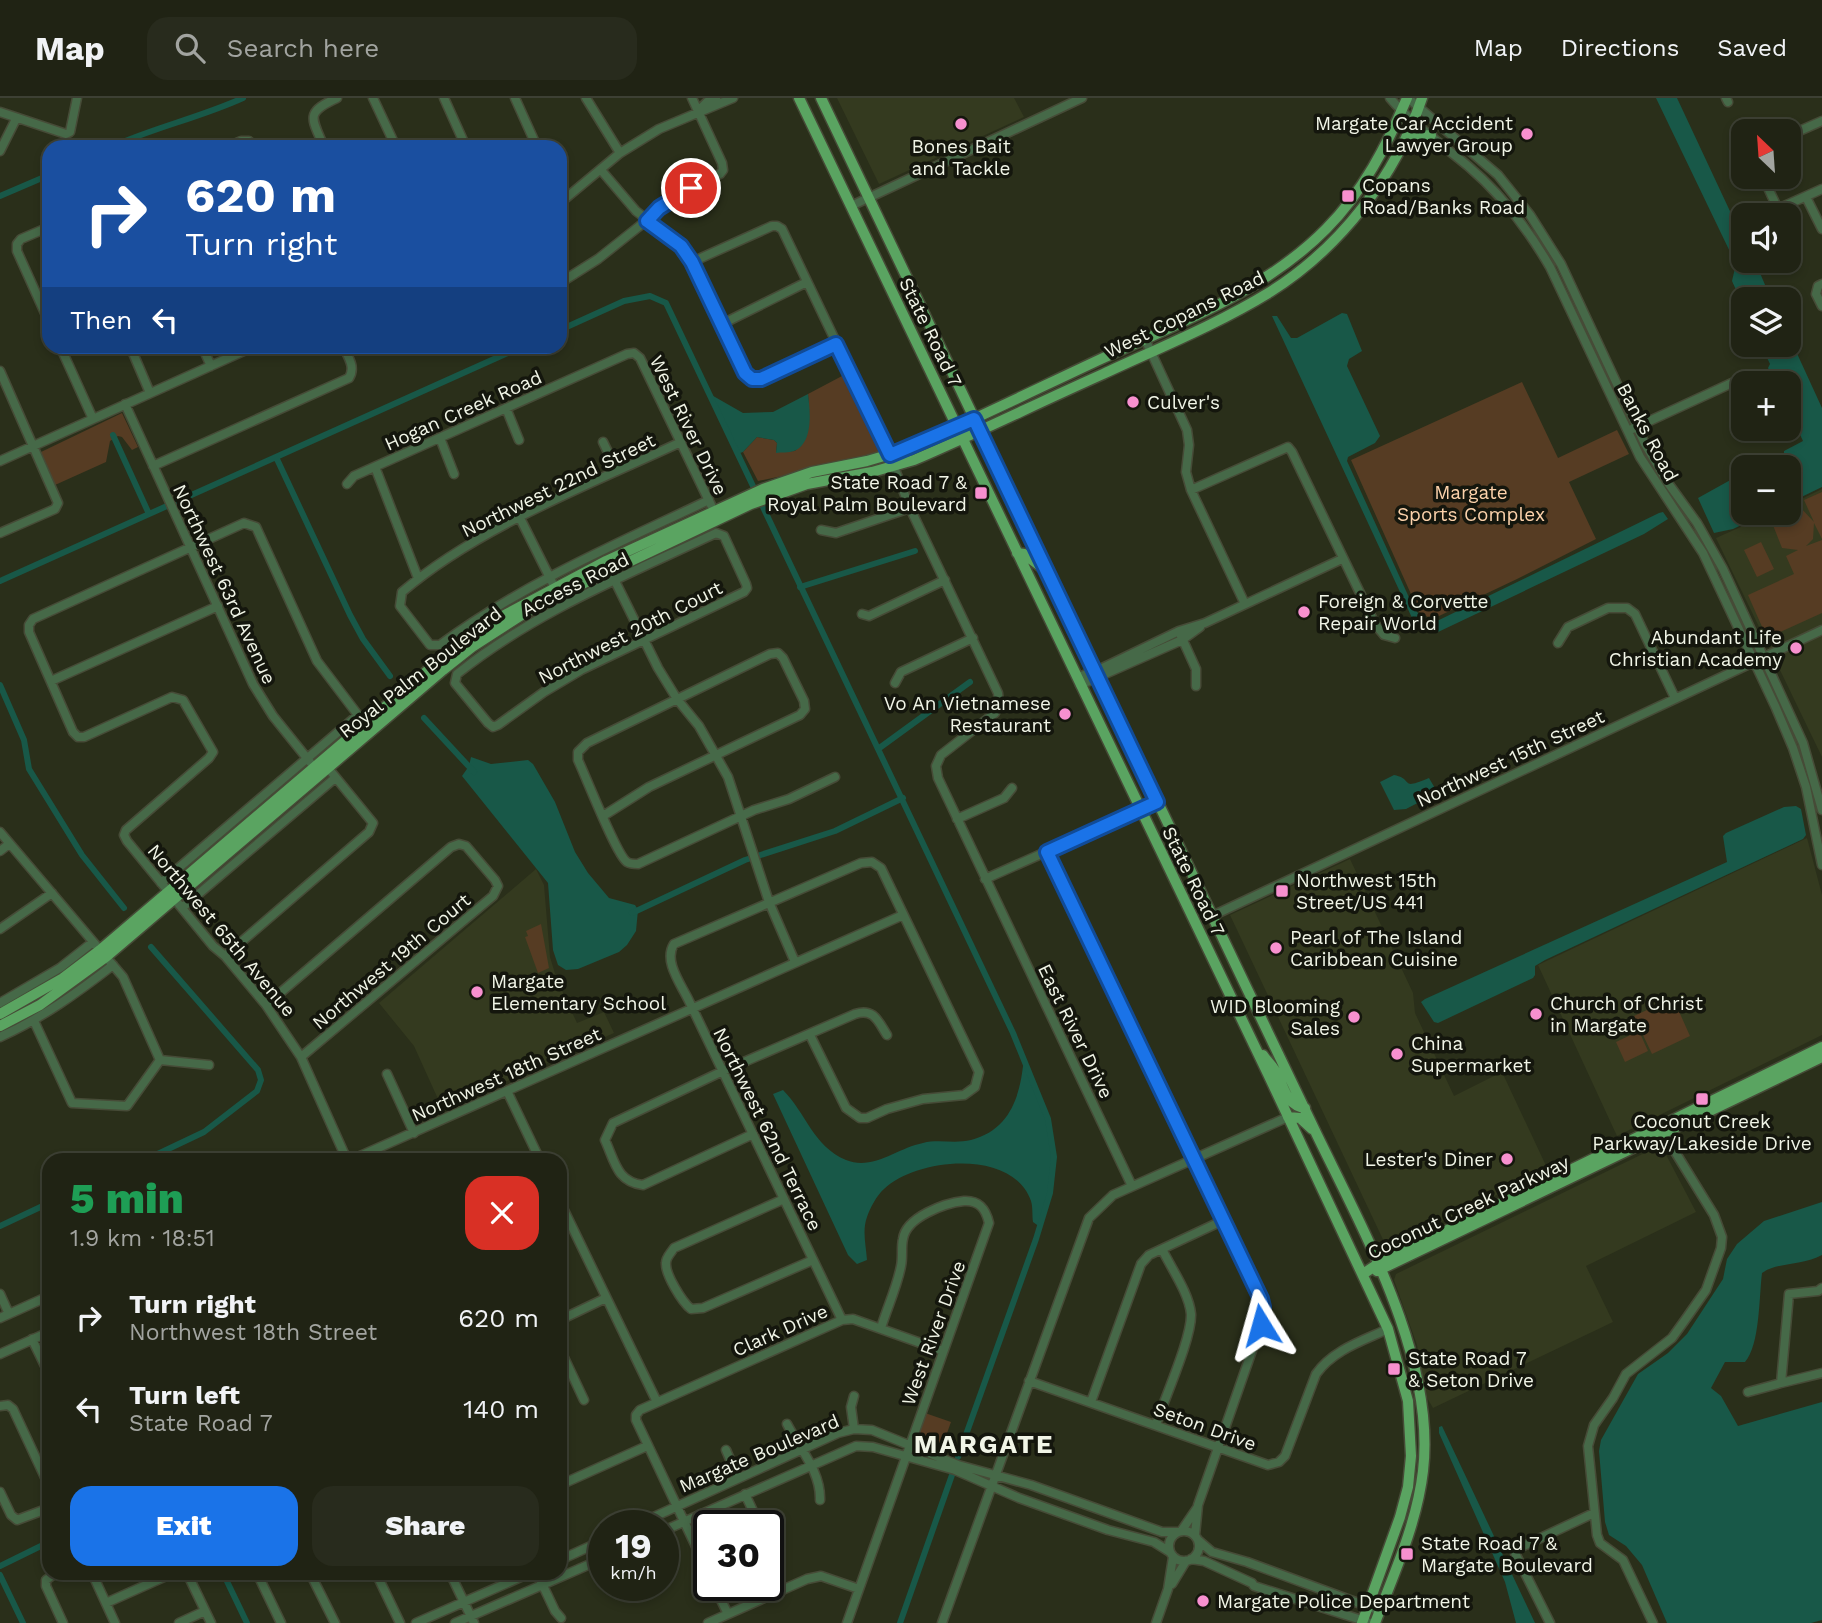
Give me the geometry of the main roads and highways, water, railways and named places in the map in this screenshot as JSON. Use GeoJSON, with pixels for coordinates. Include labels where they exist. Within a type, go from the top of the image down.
{"type":"FeatureCollection","features":[{"type":"Feature","properties":{"kind":"main road","name":"State Road 7"},"geometry":{"type":"LineString","coordinates":[[799,98],[1388,1329],[1409,1401],[1412,1438],[1409,1475],[1400,1517],[1368,1606],[1368,1622]]}},
{"type":"Feature","properties":{"kind":"main road","name":"State Road 7"},"geometry":{"type":"LineString","coordinates":[[821,98],[1095,675],[1305,1108],[1379,1267],[1406,1340],[1420,1392],[1425,1440],[1423,1470],[1418,1500],[1380,1611],[1368,1622]]}},
{"type":"Feature","properties":{"kind":"main road","name":"West Copans Road"},"geometry":{"type":"LineString","coordinates":[[957,427],[1243,292],[1286,263],[1317,237],[1348,203],[1384,148],[1408,98]]}},
{"type":"Feature","properties":{"kind":"main road","name":"West Copans Road"},"geometry":{"type":"LineString","coordinates":[[962,438],[1150,352],[1272,291],[1311,262],[1338,237],[1377,188],[1400,148],[1420,102]]}},
{"type":"Feature","properties":{"kind":"main road"},"geometry":{"type":"LineString","coordinates":[[1400,148],[1416,136],[1431,135]]}},
{"type":"Feature","properties":{"kind":"main road","name":"Royal Palm Boulevard"},"geometry":{"type":"LineString","coordinates":[[175,900],[310,763],[330,753],[466,639],[556,591],[765,493],[822,469],[890,455],[957,427]]}},
{"type":"Feature","properties":{"kind":"main road","name":"Royal Palm Boulevard"},"geometry":{"type":"LineString","coordinates":[[765,493],[894,467],[962,438]]}},
{"type":"Feature","properties":{"kind":"main road","name":"Royal Palm Boulevard"},"geometry":{"type":"LineString","coordinates":[[608,566],[714,511],[749,500]]}},
{"type":"Feature","properties":{"kind":"main road"},"geometry":{"type":"LineString","coordinates":[[1017,553],[1024,554],[1047,572]]}},
{"type":"Feature","properties":{"kind":"main road","name":"Royal Palm Boulevard"},"geometry":{"type":"LineString","coordinates":[[0,1026],[40,1005],[175,900],[472,647],[556,591]]}},
{"type":"Feature","properties":{"kind":"main road"},"geometry":{"type":"LineString","coordinates":[[328,768],[326,765],[330,753]]}},
{"type":"Feature","properties":{"kind":"main road"},"geometry":{"type":"LineString","coordinates":[[308,785],[310,763]]}},
{"type":"Feature","properties":{"kind":"main road"},"geometry":{"type":"LineString","coordinates":[[1184,901],[1198,914],[1212,916]]}},
{"type":"Feature","properties":{"kind":"main road"},"geometry":{"type":"LineString","coordinates":[[1202,938],[1213,938],[1228,949]]}},
{"type":"Feature","properties":{"kind":"main road","name":"Royal Palm Boulevard"},"geometry":{"type":"LineString","coordinates":[[0,1014],[103,954]]}},
{"type":"Feature","properties":{"kind":"main road"},"geometry":{"type":"LineString","coordinates":[[1253,1045],[1274,1069],[1290,1101],[1305,1108]]}},
{"type":"Feature","properties":{"kind":"main road","name":"Coconut Creek Parkway"},"geometry":{"type":"LineString","coordinates":[[1363,1274],[1537,1195],[1822,1047]]}},
{"type":"Feature","properties":{"kind":"main road","name":"Coconut Creek Parkway"},"geometry":{"type":"LineString","coordinates":[[1379,1267],[1541,1183],[1822,1057]]}},
{"type":"Feature","properties":{"kind":"main road"},"geometry":{"type":"LineString","coordinates":[[1288,1116],[1300,1118],[1317,1135]]}},
{"type":"Feature","properties":{"kind":"main road"},"geometry":{"type":"LineString","coordinates":[[1537,1195],[1537,1188],[1541,1183]]}},
{"type":"Feature","properties":{"kind":"main road"},"geometry":{"type":"LineString","coordinates":[[1409,1475],[1416,1484],[1418,1500]]}},
{"type":"Feature","properties":{"kind":"water"},"geometry":{"type":"Polygon","coordinates":[[[1656,98],[1677,98],[1731,213],[1731,254],[1656,98]]]}},
{"type":"Feature","properties":{"kind":"water"},"geometry":{"type":"Polygon","coordinates":[[[1734,273],[1760,273],[1766,287],[1735,287],[1732,281],[1734,273]]]}},
{"type":"Feature","properties":{"kind":"water"},"geometry":{"type":"Polygon","coordinates":[[[1342,313],[1347,314],[1362,351],[1349,359],[1347,366],[1380,436],[1375,443],[1348,457],[1347,461],[1412,604],[1423,617],[1439,620],[1659,513],[1663,512],[1668,519],[1644,534],[1436,633],[1431,633],[1422,623],[1413,620],[1272,316],[1277,316],[1291,338],[1297,338],[1342,313]]]}},
{"type":"Feature","properties":{"kind":"water"},"geometry":{"type":"Polygon","coordinates":[[[1767,357],[1799,357],[1822,408],[1822,487],[1801,497],[1801,455],[1784,455],[1784,451],[1803,441],[1801,371],[1770,371],[1767,357]]]}},
{"type":"Feature","properties":{"kind":"water"},"geometry":{"type":"Polygon","coordinates":[[[708,393],[743,413],[773,412],[808,394],[809,426],[805,441],[794,451],[776,453],[777,443],[774,440],[757,437],[743,452],[737,454],[708,393]]]}},
{"type":"Feature","properties":{"kind":"water"},"geometry":{"type":"Polygon","coordinates":[[[1731,480],[1731,525],[1742,525],[1714,533],[1698,498],[1731,480]]]}},
{"type":"Feature","properties":{"kind":"water"},"geometry":{"type":"Polygon","coordinates":[[[471,757],[491,764],[528,760],[533,764],[555,802],[575,852],[588,873],[609,898],[635,905],[638,910],[636,931],[619,952],[578,969],[566,970],[558,965],[553,950],[548,883],[462,776],[471,757]]]}},
{"type":"Feature","properties":{"kind":"water"},"geometry":{"type":"Polygon","coordinates":[[[1394,775],[1410,784],[1429,778],[1436,790],[1435,794],[1406,809],[1394,810],[1380,782],[1394,775]]]}},
{"type":"Feature","properties":{"kind":"water"},"geometry":{"type":"Polygon","coordinates":[[[1796,806],[1801,809],[1806,835],[1803,839],[1545,960],[1535,966],[1533,978],[1438,1023],[1434,1022],[1421,1002],[1727,862],[1723,836],[1726,833],[1784,807],[1796,806]]]}},
{"type":"Feature","properties":{"kind":"water"},"geometry":{"type":"Polygon","coordinates":[[[1024,1056],[1044,1105],[1053,1144],[1053,1175],[1040,1227],[1033,1222],[1031,1201],[1021,1184],[1005,1172],[963,1163],[940,1165],[899,1178],[881,1192],[868,1213],[866,1222],[867,1260],[857,1264],[848,1255],[773,1094],[783,1090],[818,1138],[835,1154],[856,1163],[866,1163],[923,1143],[959,1142],[985,1135],[1005,1118],[1012,1108],[1020,1083],[1024,1056]]]}},
{"type":"Feature","properties":{"kind":"water"},"geometry":{"type":"Polygon","coordinates":[[[1822,1202],[1822,1255],[1762,1273],[1756,1333],[1750,1354],[1745,1362],[1725,1362],[1711,1388],[1721,1396],[1738,1426],[1822,1402],[1822,1620],[1811,1623],[1667,1623],[1642,1565],[1626,1546],[1609,1535],[1605,1522],[1599,1451],[1601,1440],[1638,1374],[1668,1353],[1687,1334],[1723,1279],[1727,1259],[1737,1244],[1764,1221],[1822,1202]]]}},
{"type":"Feature","properties":{"kind":"water"},"geometry":{"type":"Polygon","coordinates":[[[1442,1426],[1535,1623],[1516,1623],[1505,1582],[1439,1433],[1439,1427],[1442,1426]]]}},
{"type":"Feature","properties":{"kind":"waterway"},"geometry":{"type":"LineString","coordinates":[[129,140],[243,98]]}},
{"type":"Feature","properties":{"kind":"waterway"},"geometry":{"type":"LineString","coordinates":[[0,196],[42,178]]}},
{"type":"Feature","properties":{"kind":"waterway"},"geometry":{"type":"LineString","coordinates":[[567,327],[624,301],[650,296],[666,303],[1013,1033],[1048,1119],[1054,1157],[1050,1193],[958,1457]]}},
{"type":"Feature","properties":{"kind":"waterway"},"geometry":{"type":"LineString","coordinates":[[0,581],[505,354]]}},
{"type":"Feature","properties":{"kind":"waterway"},"geometry":{"type":"LineString","coordinates":[[113,435],[149,514]]}},
{"type":"Feature","properties":{"kind":"waterway"},"geometry":{"type":"LineString","coordinates":[[276,457],[350,615],[363,639],[390,676]]}},
{"type":"Feature","properties":{"kind":"waterway"},"geometry":{"type":"LineString","coordinates":[[800,587],[915,551]]}},
{"type":"Feature","properties":{"kind":"waterway"},"geometry":{"type":"LineString","coordinates":[[878,749],[970,682]]}},
{"type":"Feature","properties":{"kind":"waterway"},"geometry":{"type":"LineString","coordinates":[[0,685],[24,740],[29,769],[82,855],[124,908]]}},
{"type":"Feature","properties":{"kind":"waterway"},"geometry":{"type":"LineString","coordinates":[[424,718],[474,772]]}},
{"type":"Feature","properties":{"kind":"waterway"},"geometry":{"type":"LineString","coordinates":[[632,913],[745,860],[835,831],[903,798]]}},
{"type":"Feature","properties":{"kind":"waterway"},"geometry":{"type":"LineString","coordinates":[[151,947],[258,1070],[261,1080],[257,1091],[204,1132],[160,1153]]}},
{"type":"Feature","properties":{"kind":"waterway"},"geometry":{"type":"LineString","coordinates":[[0,1226],[42,1206]]}},
{"type":"Feature","properties":{"kind":"waterway"},"geometry":{"type":"LineString","coordinates":[[900,1623],[952,1475]]}},
{"type":"Feature","properties":{"kind":"waterway"},"geometry":{"type":"LineString","coordinates":[[0,1566],[42,1545]]}},
{"type":"Feature","properties":{"kind":"waterway"},"geometry":{"type":"LineString","coordinates":[[0,1575],[23,1623]]}},
{"type":"Feature","properties":{"kind":"waterway"},"geometry":{"type":"LineString","coordinates":[[226,1580],[247,1623]]}},
{"type":"Feature","properties":{"kind":"place","name":"Bones Bait and Tackle"},"geometry":{"type":"Point","coordinates":[961,124]}},
{"type":"Feature","properties":{"kind":"place","name":"Margate Car Accident Lawyer Group"},"geometry":{"type":"Point","coordinates":[1527,134]}},
{"type":"Feature","properties":{"kind":"place","name":"Copans Road/Banks Road"},"geometry":{"type":"Point","coordinates":[1348,196]}},
{"type":"Feature","properties":{"kind":"place","name":"Culver's"},"geometry":{"type":"Point","coordinates":[1133,402]}},
{"type":"Feature","properties":{"kind":"place","name":"State Road 7 & Royal Palm Boulevard"},"geometry":{"type":"Point","coordinates":[981,493]}},
{"type":"Feature","properties":{"kind":"place","name":"Foreign & Corvette Repair World"},"geometry":{"type":"Point","coordinates":[1304,612]}},
{"type":"Feature","properties":{"kind":"place","name":"Abundant Life Christian Academy"},"geometry":{"type":"Point","coordinates":[1796,648]}},
{"type":"Feature","properties":{"kind":"place","name":"Vo An Vietnamese Restaurant"},"geometry":{"type":"Point","coordinates":[1065,714]}},
{"type":"Feature","properties":{"kind":"place","name":"Northwest 15th Street/US 441"},"geometry":{"type":"Point","coordinates":[1282,891]}},
{"type":"Feature","properties":{"kind":"place","name":"Pearl of The Island Caribbean Cuisine"},"geometry":{"type":"Point","coordinates":[1276,948]}},
{"type":"Feature","properties":{"kind":"place","name":"Margate Elementary School"},"geometry":{"type":"Point","coordinates":[477,992]}},
{"type":"Feature","properties":{"kind":"place","name":"Church of Christ in Margate"},"geometry":{"type":"Point","coordinates":[1536,1014]}},
{"type":"Feature","properties":{"kind":"place","name":"WID Blooming Sales"},"geometry":{"type":"Point","coordinates":[1354,1017]}},
{"type":"Feature","properties":{"kind":"place","name":"China Supermarket"},"geometry":{"type":"Point","coordinates":[1397,1054]}},
{"type":"Feature","properties":{"kind":"place","name":"Coconut Creek Parkway/Lakeside Drive"},"geometry":{"type":"Point","coordinates":[1702,1099]}},
{"type":"Feature","properties":{"kind":"place","name":"Lester's Diner"},"geometry":{"type":"Point","coordinates":[1507,1159]}},
{"type":"Feature","properties":{"kind":"place","name":"State Road 7 & Seton Drive"},"geometry":{"type":"Point","coordinates":[1394,1369]}},
{"type":"Feature","properties":{"kind":"place","name":"State Road 7 & Margate Boulevard"},"geometry":{"type":"Point","coordinates":[1407,1554]}},
{"type":"Feature","properties":{"kind":"place","name":"Margate Police Department"},"geometry":{"type":"Point","coordinates":[1203,1601]}},
{"type":"Feature","properties":{"kind":"district","name":"MARGATE"},"geometry":{"type":"Point","coordinates":[984,1444]}},
{"type":"Feature","properties":{"kind":"park label","name":"Margate Sports Complex"},"geometry":{"type":"Point","coordinates":[1471,503]}}]}
